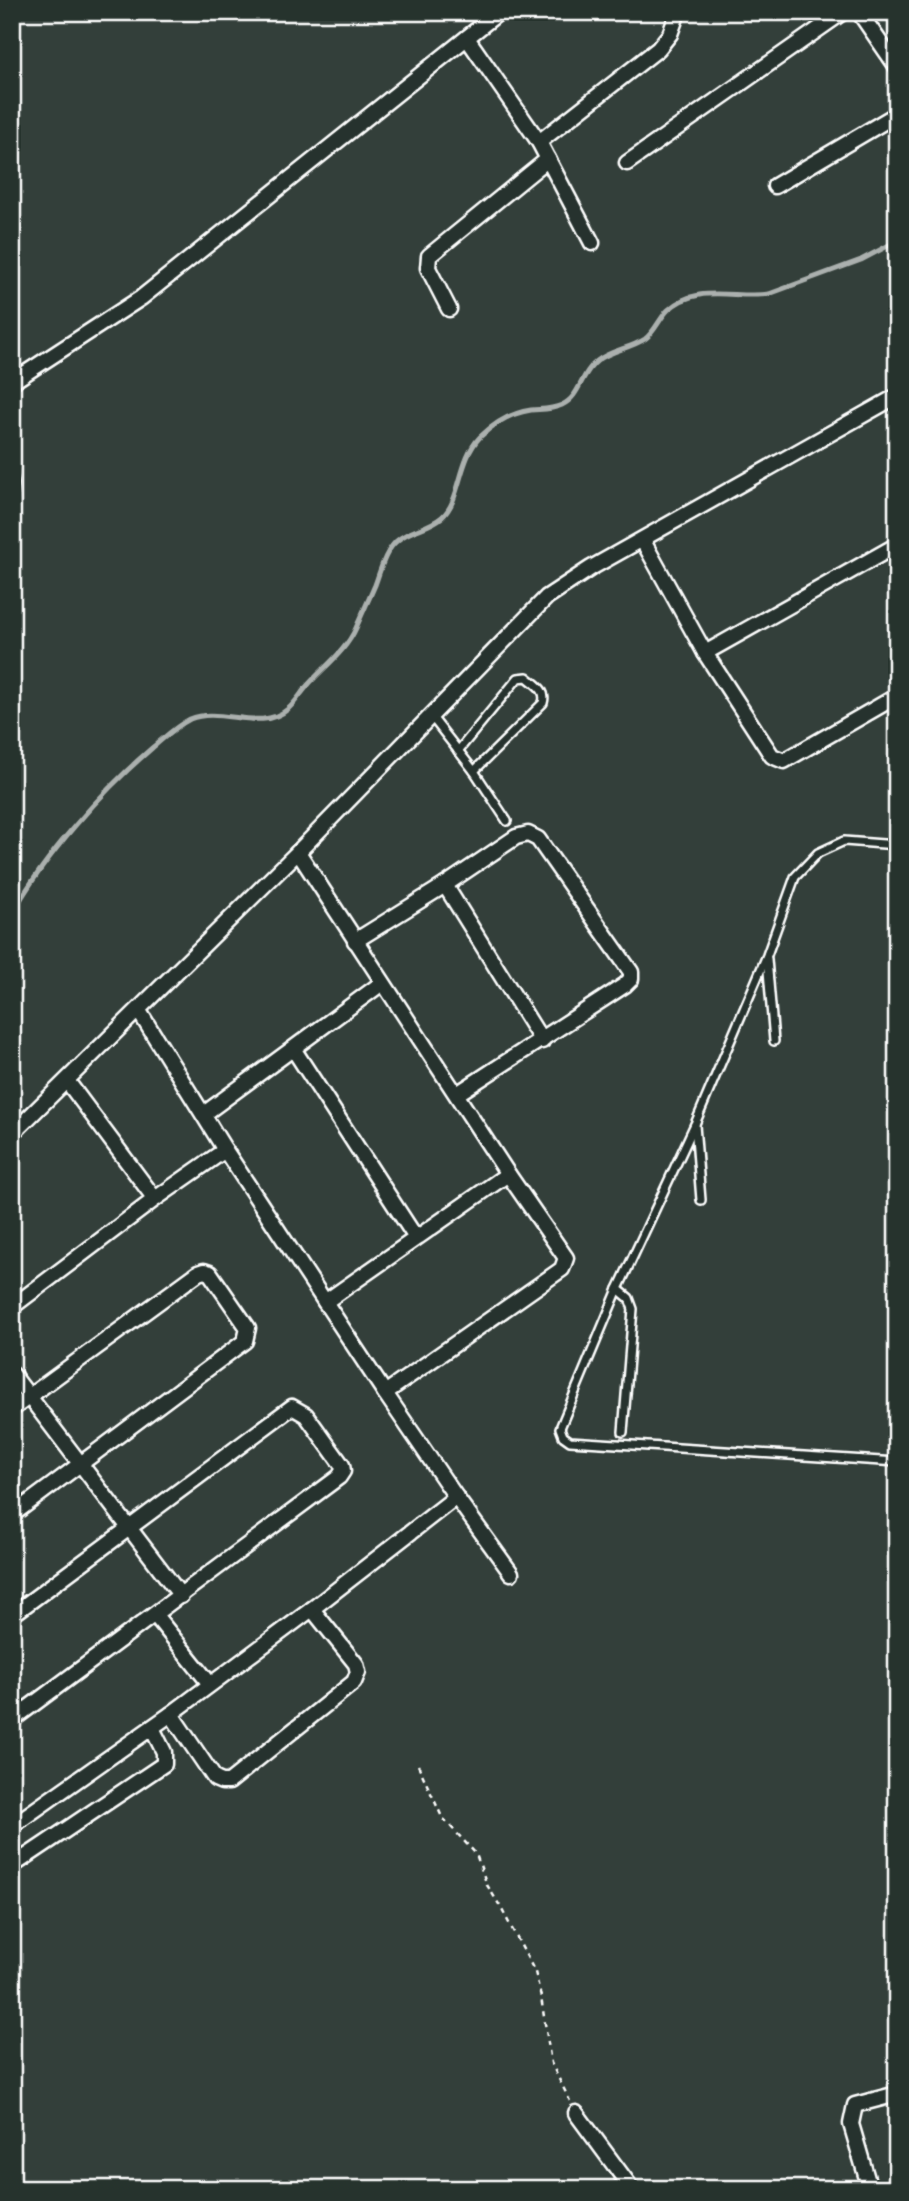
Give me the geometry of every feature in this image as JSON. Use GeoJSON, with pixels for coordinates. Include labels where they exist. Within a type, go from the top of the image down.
{"type":"FeatureCollection","features":[{"type":"Feature","properties":{"kind":"street"},"geometry":{"type":"LineString","coordinates":[[13,382],[141,298],[499,12]]}},
{"type":"Feature","properties":{"kind":"street"},"geometry":{"type":"LineString","coordinates":[[539,142],[658,49],[670,34],[678,12]]}},
{"type":"Feature","properties":{"kind":"street"},"geometry":{"type":"LineString","coordinates":[[627,163],[843,12]]}},
{"type":"Feature","properties":{"kind":"street"},"geometry":{"type":"LineString","coordinates":[[859,12],[897,67]]}},
{"type":"Feature","properties":{"kind":"street"},"geometry":{"type":"LineString","coordinates":[[467,38],[539,142],[592,243]]}},
{"type":"Feature","properties":{"kind":"street"},"geometry":{"type":"LineString","coordinates":[[775,186],[897,114]]}},
{"type":"Feature","properties":{"kind":"street"},"geometry":{"type":"LineString","coordinates":[[449,309],[428,268],[429,256],[548,159]]}},
{"type":"Feature","properties":{"kind":"street"},"geometry":{"type":"LineString","coordinates":[[12,1134],[298,852],[547,597],[591,569],[897,396]]}},
{"type":"Feature","properties":{"kind":"street"},"geometry":{"type":"LineString","coordinates":[[643,541],[705,653],[772,756],[778,760],[784,761],[897,696]]}},
{"type":"Feature","properties":{"kind":"street"},"geometry":{"type":"LineString","coordinates":[[705,653],[897,545]]}},
{"type":"Feature","properties":{"kind":"street"},"geometry":{"type":"LineString","coordinates":[[355,941],[516,837],[528,834],[538,839],[631,972],[631,979],[625,985],[457,1094]]}},
{"type":"Feature","properties":{"kind":"street"},"geometry":{"type":"LineString","coordinates":[[298,852],[382,984],[566,1258],[562,1269],[385,1393]]}},
{"type":"Feature","properties":{"kind":"street"},"geometry":{"type":"LineString","coordinates":[[445,885],[542,1041]]}},
{"type":"Feature","properties":{"kind":"street"},"geometry":{"type":"LineString","coordinates":[[204,1114],[382,984]]}},
{"type":"Feature","properties":{"kind":"street"},"geometry":{"type":"LineString","coordinates":[[139,1011],[225,1150],[385,1393],[511,1573]]}},
{"type":"Feature","properties":{"kind":"street"},"geometry":{"type":"LineString","coordinates":[[294,1050],[416,1238]]}},
{"type":"Feature","properties":{"kind":"street"},"geometry":{"type":"LineString","coordinates":[[67,1081],[155,1199]]}},
{"type":"Feature","properties":{"kind":"street"},"geometry":{"type":"LineString","coordinates":[[12,1307],[225,1150]]}},
{"type":"Feature","properties":{"kind":"street"},"geometry":{"type":"LineString","coordinates":[[325,1302],[508,1174]]}},
{"type":"Feature","properties":{"kind":"street"},"geometry":{"type":"LineString","coordinates":[[12,1409],[198,1273],[210,1273],[248,1328],[245,1340],[12,1515]]}},
{"type":"Feature","properties":{"kind":"street"},"geometry":{"type":"LineString","coordinates":[[12,1374],[181,1596]]}},
{"type":"Feature","properties":{"kind":"street"},"geometry":{"type":"LineString","coordinates":[[12,1615],[292,1407],[306,1415],[342,1465],[340,1477],[155,1615],[14,1714]]}},
{"type":"Feature","properties":{"kind":"street"},"geometry":{"type":"LineString","coordinates":[[12,1826],[171,1714],[456,1497]]}},
{"type":"Feature","properties":{"kind":"street"},"geometry":{"type":"LineString","coordinates":[[171,1714],[215,1779],[229,1782],[354,1682],[358,1672],[356,1664],[312,1609]]}},
{"type":"Feature","properties":{"kind":"street"},"geometry":{"type":"LineString","coordinates":[[155,1615],[210,1684]]}},
{"type":"Feature","properties":{"kind":"street"},"geometry":{"type":"LineString","coordinates":[[12,1866],[164,1764],[164,1752],[152,1728]]}},
{"type":"Feature","properties":{"kind":"street"},"geometry":{"type":"LineString","coordinates":[[870,2189],[851,2123],[852,2113],[855,2105],[897,2094]]}},
{"type":"Feature","properties":{"kind":"street"},"geometry":{"type":"LineString","coordinates":[[576,2113],[632,2189]]}},
{"type":"Feature","properties":{"kind":"lane"},"geometry":{"type":"LineString","coordinates":[[12,398],[13,382]]}},
{"type":"Feature","properties":{"kind":"lane"},"geometry":{"type":"LineString","coordinates":[[12,467],[15,484],[12,509]]}},
{"type":"Feature","properties":{"kind":"lane"},"geometry":{"type":"LineString","coordinates":[[458,751],[518,678],[527,677],[543,691],[543,703],[474,771]]}},
{"type":"Feature","properties":{"kind":"lane"},"geometry":{"type":"LineString","coordinates":[[431,716],[474,771],[506,821]]}},
{"type":"Feature","properties":{"kind":"lane"},"geometry":{"type":"LineString","coordinates":[[897,845],[844,841],[818,853],[795,877],[767,955],[695,1124],[618,1289],[560,1428],[563,1436],[570,1441],[897,1462]]}},
{"type":"Feature","properties":{"kind":"lane"},"geometry":{"type":"LineString","coordinates":[[767,955],[774,1041]]}},
{"type":"Feature","properties":{"kind":"lane"},"geometry":{"type":"LineString","coordinates":[[695,1124],[701,1200]]}},
{"type":"Feature","properties":{"kind":"lane"},"geometry":{"type":"LineString","coordinates":[[618,1289],[629,1298],[633,1309],[623,1432]]}},
{"type":"Feature","properties":{"kind":"path"},"geometry":{"type":"LineString","coordinates":[[418,1765],[442,1816],[476,1854],[487,1885],[535,1972],[551,2063],[576,2113]]}},
{"type":"Feature","properties":{"kind":"waterway"},"geometry":{"type":"LineString","coordinates":[[12,914],[41,869],[75,825],[113,784],[175,729],[190,719],[202,716],[265,719],[277,716],[291,706],[352,636],[392,546],[403,537],[436,521],[448,510],[467,457],[480,437],[491,427],[517,414],[562,405],[577,391],[591,366],[608,354],[645,339],[668,310],[679,302],[703,294],[769,294],[861,260],[897,241]]}}]}
